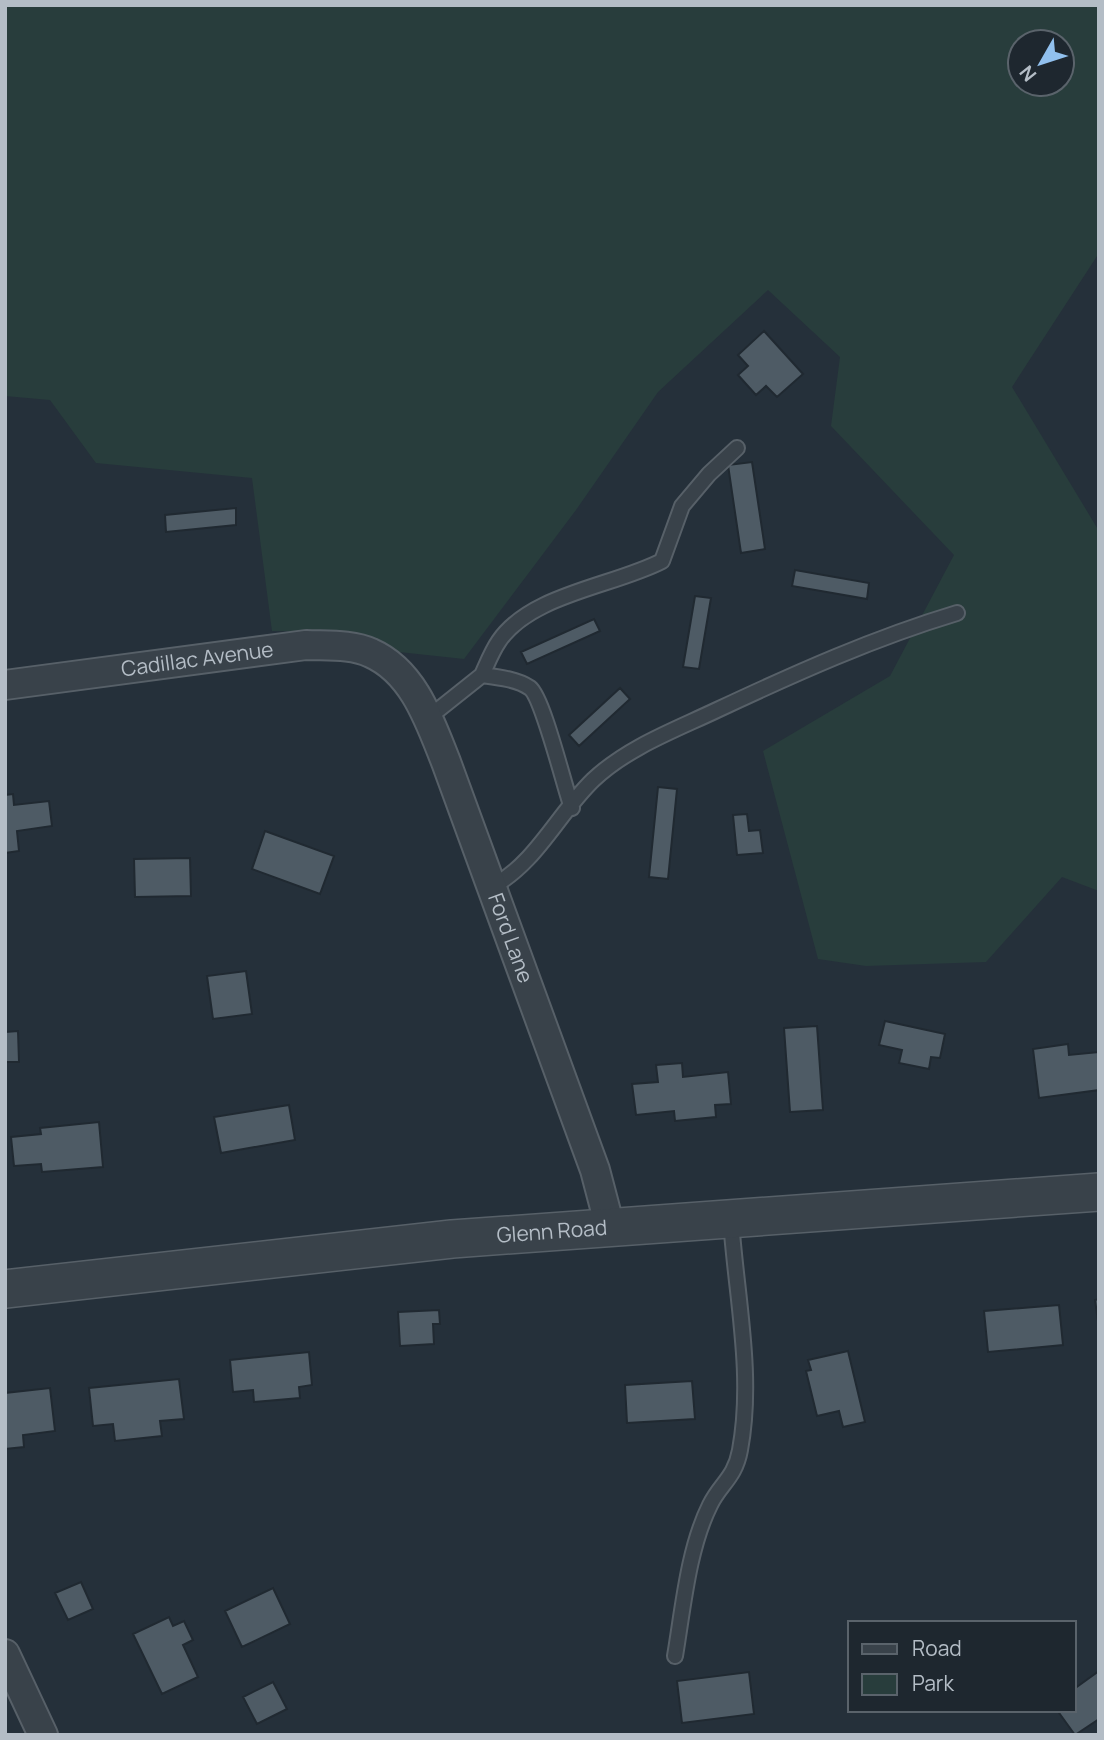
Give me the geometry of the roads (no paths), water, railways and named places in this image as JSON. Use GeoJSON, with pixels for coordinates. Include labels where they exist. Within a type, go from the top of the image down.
{"type":"FeatureCollection","features":[{"type":"Feature","properties":{"kind":"street","name":"Cadillac Avenue"},"geometry":{"type":"LineString","coordinates":[[5,685],[306,645],[339,646],[369,652],[386,662]]}},
{"type":"Feature","properties":{"kind":"street","name":"Ford Lane"},"geometry":{"type":"LineString","coordinates":[[386,662],[411,689],[428,718],[595,1170],[610,1227]]}},
{"type":"Feature","properties":{"kind":"street","name":"Glenn Road"},"geometry":{"type":"LineString","coordinates":[[5,1289],[452,1239],[1099,1192]]}},
{"type":"Feature","properties":{"kind":"street"},"geometry":{"type":"LineString","coordinates":[[5,1654],[43,1735]]}},
{"type":"Feature","properties":{"kind":"lane"},"geometry":{"type":"LineString","coordinates":[[428,718],[482,675],[500,640],[521,618],[552,602],[637,574],[662,561],[682,506],[709,474],[737,448]]}},
{"type":"Feature","properties":{"kind":"lane"},"geometry":{"type":"LineString","coordinates":[[492,887],[514,874],[593,780],[639,747],[774,682],[885,635],[957,613]]}},
{"type":"Feature","properties":{"kind":"lane"},"geometry":{"type":"LineString","coordinates":[[482,675],[504,678],[531,689],[544,712],[554,756],[572,807]]}},
{"type":"Feature","properties":{"kind":"lane"},"geometry":{"type":"LineString","coordinates":[[675,1656],[688,1577],[710,1504],[731,1479],[740,1450],[744,1388],[743,1334],[731,1218]]}}]}
